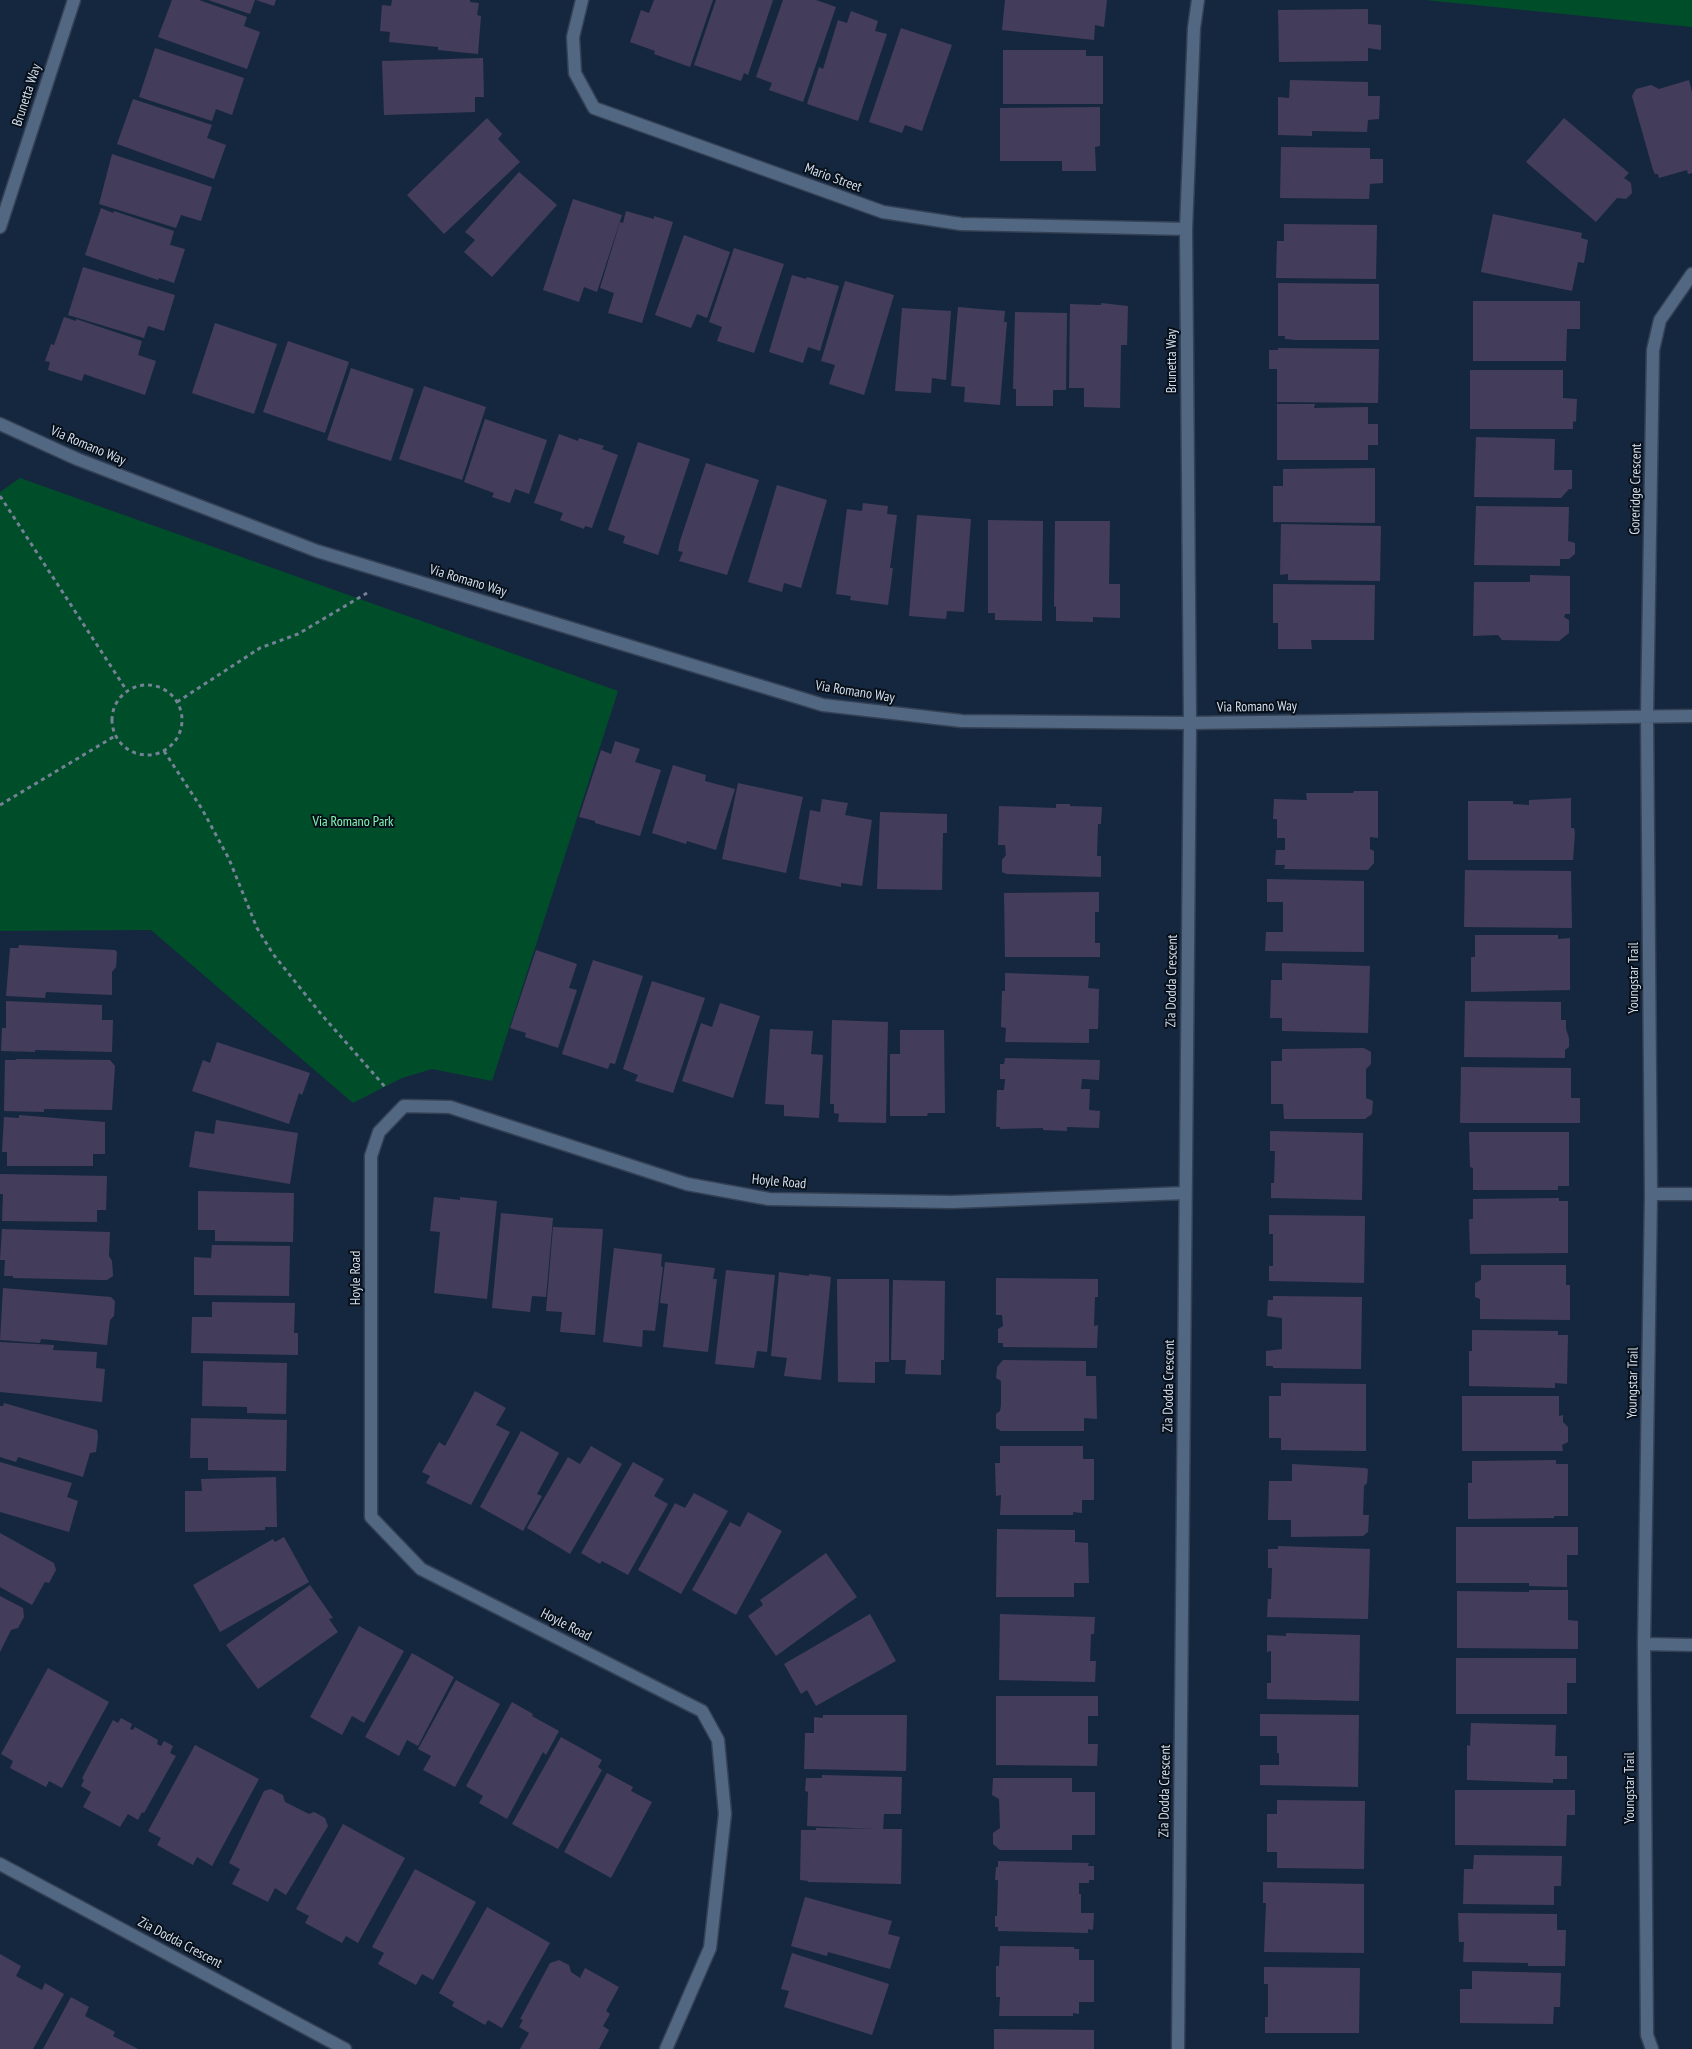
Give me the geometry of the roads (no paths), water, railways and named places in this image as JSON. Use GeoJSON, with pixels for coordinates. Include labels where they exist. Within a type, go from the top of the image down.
{"type":"FeatureCollection","features":[{"type":"Feature","properties":{"kind":"street","name":"Brunetta Way"},"geometry":{"type":"LineString","coordinates":[[0,227],[74,0]]}},
{"type":"Feature","properties":{"kind":"street","name":"Mario Street"},"geometry":{"type":"LineString","coordinates":[[582,0],[573,37],[575,74],[594,108],[883,212],[961,224],[1186,229]]}},
{"type":"Feature","properties":{"kind":"street","name":"Brunetta Way"},"geometry":{"type":"LineString","coordinates":[[1190,723],[1186,229],[1194,28],[1198,0]]}},
{"type":"Feature","properties":{"kind":"street","name":"Goreridge Crescent"},"geometry":{"type":"LineString","coordinates":[[1647,716],[1653,350],[1660,320],[1692,274]]}},
{"type":"Feature","properties":{"kind":"street","name":"Via Romano Way"},"geometry":{"type":"LineString","coordinates":[[0,424],[77,459],[308,548],[823,705],[962,721],[1190,723],[1692,716]]}},
{"type":"Feature","properties":{"kind":"street","name":"Youngstar Trail"},"geometry":{"type":"LineString","coordinates":[[1647,716],[1651,1194],[1644,1644],[1647,2035],[1652,2049]]}},
{"type":"Feature","properties":{"kind":"street","name":"Zia Dodda Crescent"},"geometry":{"type":"LineString","coordinates":[[1178,2049],[1190,723]]}},
{"type":"Feature","properties":{"kind":"street","name":"Hoyle Road"},"geometry":{"type":"LineString","coordinates":[[666,2049],[710,1948],[725,1814],[718,1740],[702,1711],[421,1569],[372,1517],[371,1156],[379,1132],[404,1106],[450,1107],[687,1184],[770,1199],[952,1202],[1185,1193]]}},
{"type":"Feature","properties":{"kind":"street"},"geometry":{"type":"LineString","coordinates":[[1651,1194],[1692,1194]]}},
{"type":"Feature","properties":{"kind":"street"},"geometry":{"type":"LineString","coordinates":[[1644,1644],[1692,1645]]}},
{"type":"Feature","properties":{"kind":"street","name":"Zia Dodda Crescent"},"geometry":{"type":"LineString","coordinates":[[0,1864],[345,2049]]}},
{"type":"Feature","properties":{"kind":"park label","name":"Via Romano Park"},"geometry":{"type":"Point","coordinates":[353,822]}}]}
